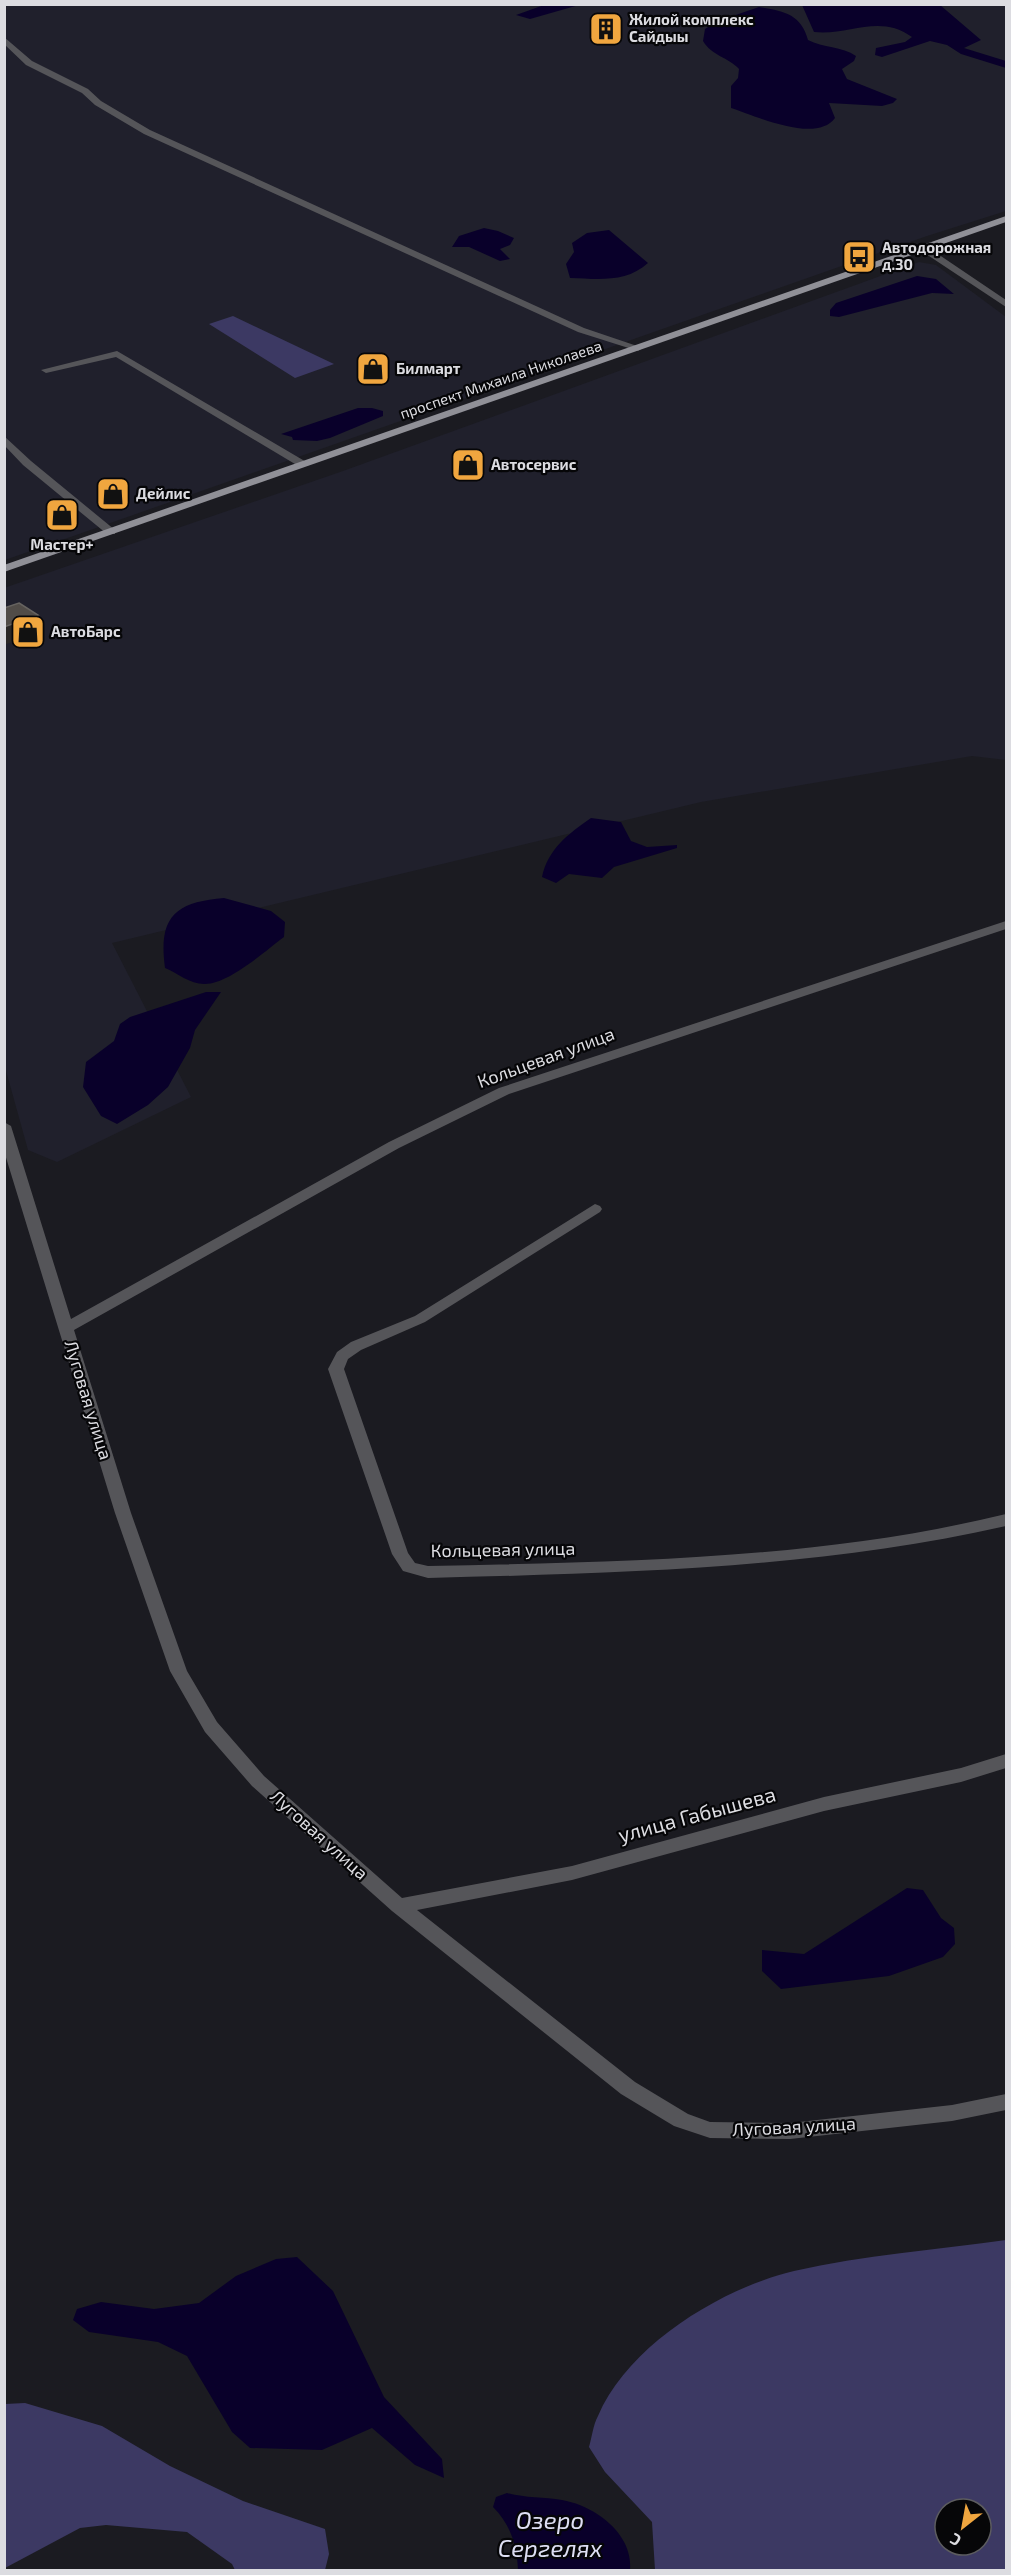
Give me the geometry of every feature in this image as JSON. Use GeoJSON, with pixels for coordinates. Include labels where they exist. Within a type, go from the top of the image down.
{"type":"FeatureCollection","features":[{"type":"Feature","properties":{"kind":"main road","name":"проспект Михаила Николаева"},"geometry":{"type":"LineString","coordinates":[[4,569],[1006,219]]}},
{"type":"Feature","properties":{"kind":"street"},"geometry":{"type":"LineString","coordinates":[[4,39],[29,63],[85,91],[98,103],[147,132],[570,326],[638,348]]}},
{"type":"Feature","properties":{"kind":"street"},"geometry":{"type":"LineString","coordinates":[[923,248],[1006,304]]}},
{"type":"Feature","properties":{"kind":"street"},"geometry":{"type":"LineString","coordinates":[[46,370],[117,354],[304,465]]}},
{"type":"Feature","properties":{"kind":"street"},"geometry":{"type":"LineString","coordinates":[[4,439],[27,463],[111,532]]}},
{"type":"Feature","properties":{"kind":"street","name":"Кольцевая улица"},"geometry":{"type":"LineString","coordinates":[[66,1328],[394,1145],[504,1091],[1006,925]]}},
{"type":"Feature","properties":{"kind":"street","name":"Луговая улица"},"geometry":{"type":"LineString","coordinates":[[4,1126],[123,1513],[179,1671],[210,1727],[258,1781],[399,1906],[628,2088],[681,2120],[710,2130],[790,2131],[952,2113],[1006,2102]]}},
{"type":"Feature","properties":{"kind":"street","name":"Кольцевая улица"},"geometry":{"type":"LineString","coordinates":[[595,1209],[420,1319],[356,1346],[342,1356],[336,1369],[400,1554],[409,1567],[428,1572],[674,1565],[852,1548],[1006,1520]]}},
{"type":"Feature","properties":{"kind":"street","name":"улица Габышева"},"geometry":{"type":"LineString","coordinates":[[399,1906],[572,1873],[824,1804],[961,1775],[1006,1761]]}},
{"type":"Feature","properties":{"kind":"shaded area"},"geometry":{"type":"Polygon","coordinates":[[[4,5],[1006,5],[1006,211],[927,236],[5,560],[4,5]]]}},
{"type":"Feature","properties":{"kind":"shaded area"},"geometry":{"type":"Polygon","coordinates":[[[919,262],[936,265],[1006,317],[1006,760],[972,756],[701,802],[112,943],[191,1097],[57,1162],[28,1150],[5,1067],[4,588],[343,471],[919,262]]]}},
{"type":"Feature","properties":{"kind":"shaded area"},"geometry":{"type":"Polygon","coordinates":[[[233,316],[334,364],[295,378],[209,324],[233,316]]]}},
{"type":"Feature","properties":{"kind":"shaded area"},"geometry":{"type":"Polygon","coordinates":[[[1006,2240],[1006,2570],[655,2570],[652,2522],[605,2472],[589,2447],[598,2416],[612,2390],[631,2366],[654,2343],[680,2323],[737,2291],[794,2271],[900,2253],[1006,2240]]]}},
{"type":"Feature","properties":{"kind":"shaded area"},"geometry":{"type":"Polygon","coordinates":[[[25,2403],[102,2426],[170,2466],[243,2501],[325,2529],[329,2554],[325,2570],[235,2570],[232,2564],[187,2532],[106,2525],[80,2528],[5,2568],[5,2404],[25,2403]]]}},
{"type":"Feature","properties":{"kind":"water"},"geometry":{"type":"Polygon","coordinates":[[[544,5],[579,5],[530,19],[516,15],[544,5]]]}},
{"type":"Feature","properties":{"kind":"water"},"geometry":{"type":"Polygon","coordinates":[[[802,5],[940,5],[981,40],[964,48],[1006,61],[1006,68],[961,54],[947,45],[930,41],[882,57],[875,55],[876,48],[905,42],[912,37],[900,30],[876,26],[814,32],[802,5]]]}},
{"type":"Feature","properties":{"kind":"water"},"geometry":{"type":"Polygon","coordinates":[[[759,7],[784,12],[796,19],[805,31],[808,40],[845,50],[856,56],[854,61],[842,69],[847,79],[897,99],[893,103],[882,106],[829,103],[835,118],[826,125],[814,129],[785,126],[731,108],[731,86],[738,78],[739,69],[707,46],[703,41],[705,29],[718,21],[759,7]]]}},
{"type":"Feature","properties":{"kind":"water"},"geometry":{"type":"Polygon","coordinates":[[[484,228],[514,238],[510,245],[500,249],[510,259],[500,261],[469,247],[452,247],[459,236],[484,228]]]}},
{"type":"Feature","properties":{"kind":"water"},"geometry":{"type":"Polygon","coordinates":[[[609,230],[648,263],[631,274],[621,277],[570,278],[566,264],[574,252],[572,243],[587,233],[609,230]]]}},
{"type":"Feature","properties":{"kind":"water"},"geometry":{"type":"Polygon","coordinates":[[[917,276],[936,279],[954,294],[932,293],[839,317],[830,316],[830,310],[836,303],[917,276]]]}},
{"type":"Feature","properties":{"kind":"water"},"geometry":{"type":"Polygon","coordinates":[[[358,408],[383,411],[383,416],[317,441],[293,440],[292,437],[281,434],[358,408]]]}},
{"type":"Feature","properties":{"kind":"water"},"geometry":{"type":"Polygon","coordinates":[[[591,818],[621,822],[631,841],[647,847],[677,845],[677,848],[614,867],[602,878],[569,874],[556,883],[542,877],[554,850],[567,836],[591,818]]]}},
{"type":"Feature","properties":{"kind":"water"},"geometry":{"type":"Polygon","coordinates":[[[224,898],[271,911],[285,922],[284,937],[246,966],[214,983],[194,982],[165,968],[164,936],[174,915],[193,903],[224,898]]]}},
{"type":"Feature","properties":{"kind":"water"},"geometry":{"type":"Polygon","coordinates":[[[206,992],[221,992],[195,1030],[190,1048],[168,1087],[148,1105],[117,1124],[101,1116],[83,1087],[86,1062],[114,1041],[120,1024],[130,1017],[206,992]]]}},
{"type":"Feature","properties":{"kind":"water"},"geometry":{"type":"Polygon","coordinates":[[[907,1888],[923,1890],[941,1918],[954,1928],[955,1944],[943,1957],[889,1976],[781,1989],[762,1971],[762,1950],[804,1954],[907,1888]]]}},
{"type":"Feature","properties":{"kind":"water"},"geometry":{"type":"Polygon","coordinates":[[[297,2257],[333,2291],[384,2397],[442,2459],[444,2478],[415,2465],[372,2428],[322,2450],[250,2448],[232,2432],[187,2356],[158,2342],[89,2332],[73,2320],[77,2309],[101,2302],[154,2309],[199,2303],[236,2276],[276,2259],[297,2257]]]}},
{"type":"Feature","properties":{"kind":"water","name":"Озеро Сергелях"},"geometry":{"type":"Polygon","coordinates":[[[507,2493],[575,2503],[599,2515],[619,2534],[629,2557],[630,2570],[518,2570],[512,2536],[493,2507],[496,2497],[507,2493]]]}},
{"type":"Feature","properties":{"kind":"building"},"geometry":{"type":"Polygon","coordinates":[[[19,603],[38,615],[4,627],[4,608],[19,603]]]}},
{"type":"Feature","properties":{"kind":"place","name":"Жилой комплекс Сайдыы"},"geometry":{"type":"Point","coordinates":[606,29]}},
{"type":"Feature","properties":{"kind":"place","name":"Автодорожная д.30"},"geometry":{"type":"Point","coordinates":[859,257]}},
{"type":"Feature","properties":{"kind":"place","name":"Билмарт"},"geometry":{"type":"Point","coordinates":[373,369]}},
{"type":"Feature","properties":{"kind":"place","name":"Автосервис"},"geometry":{"type":"Point","coordinates":[468,465]}},
{"type":"Feature","properties":{"kind":"place","name":"Дейлис"},"geometry":{"type":"Point","coordinates":[113,494]}},
{"type":"Feature","properties":{"kind":"place","name":"Мастер+"},"geometry":{"type":"Point","coordinates":[62,515]}},
{"type":"Feature","properties":{"kind":"place","name":"АвтоБарс"},"geometry":{"type":"Point","coordinates":[28,632]}}]}
